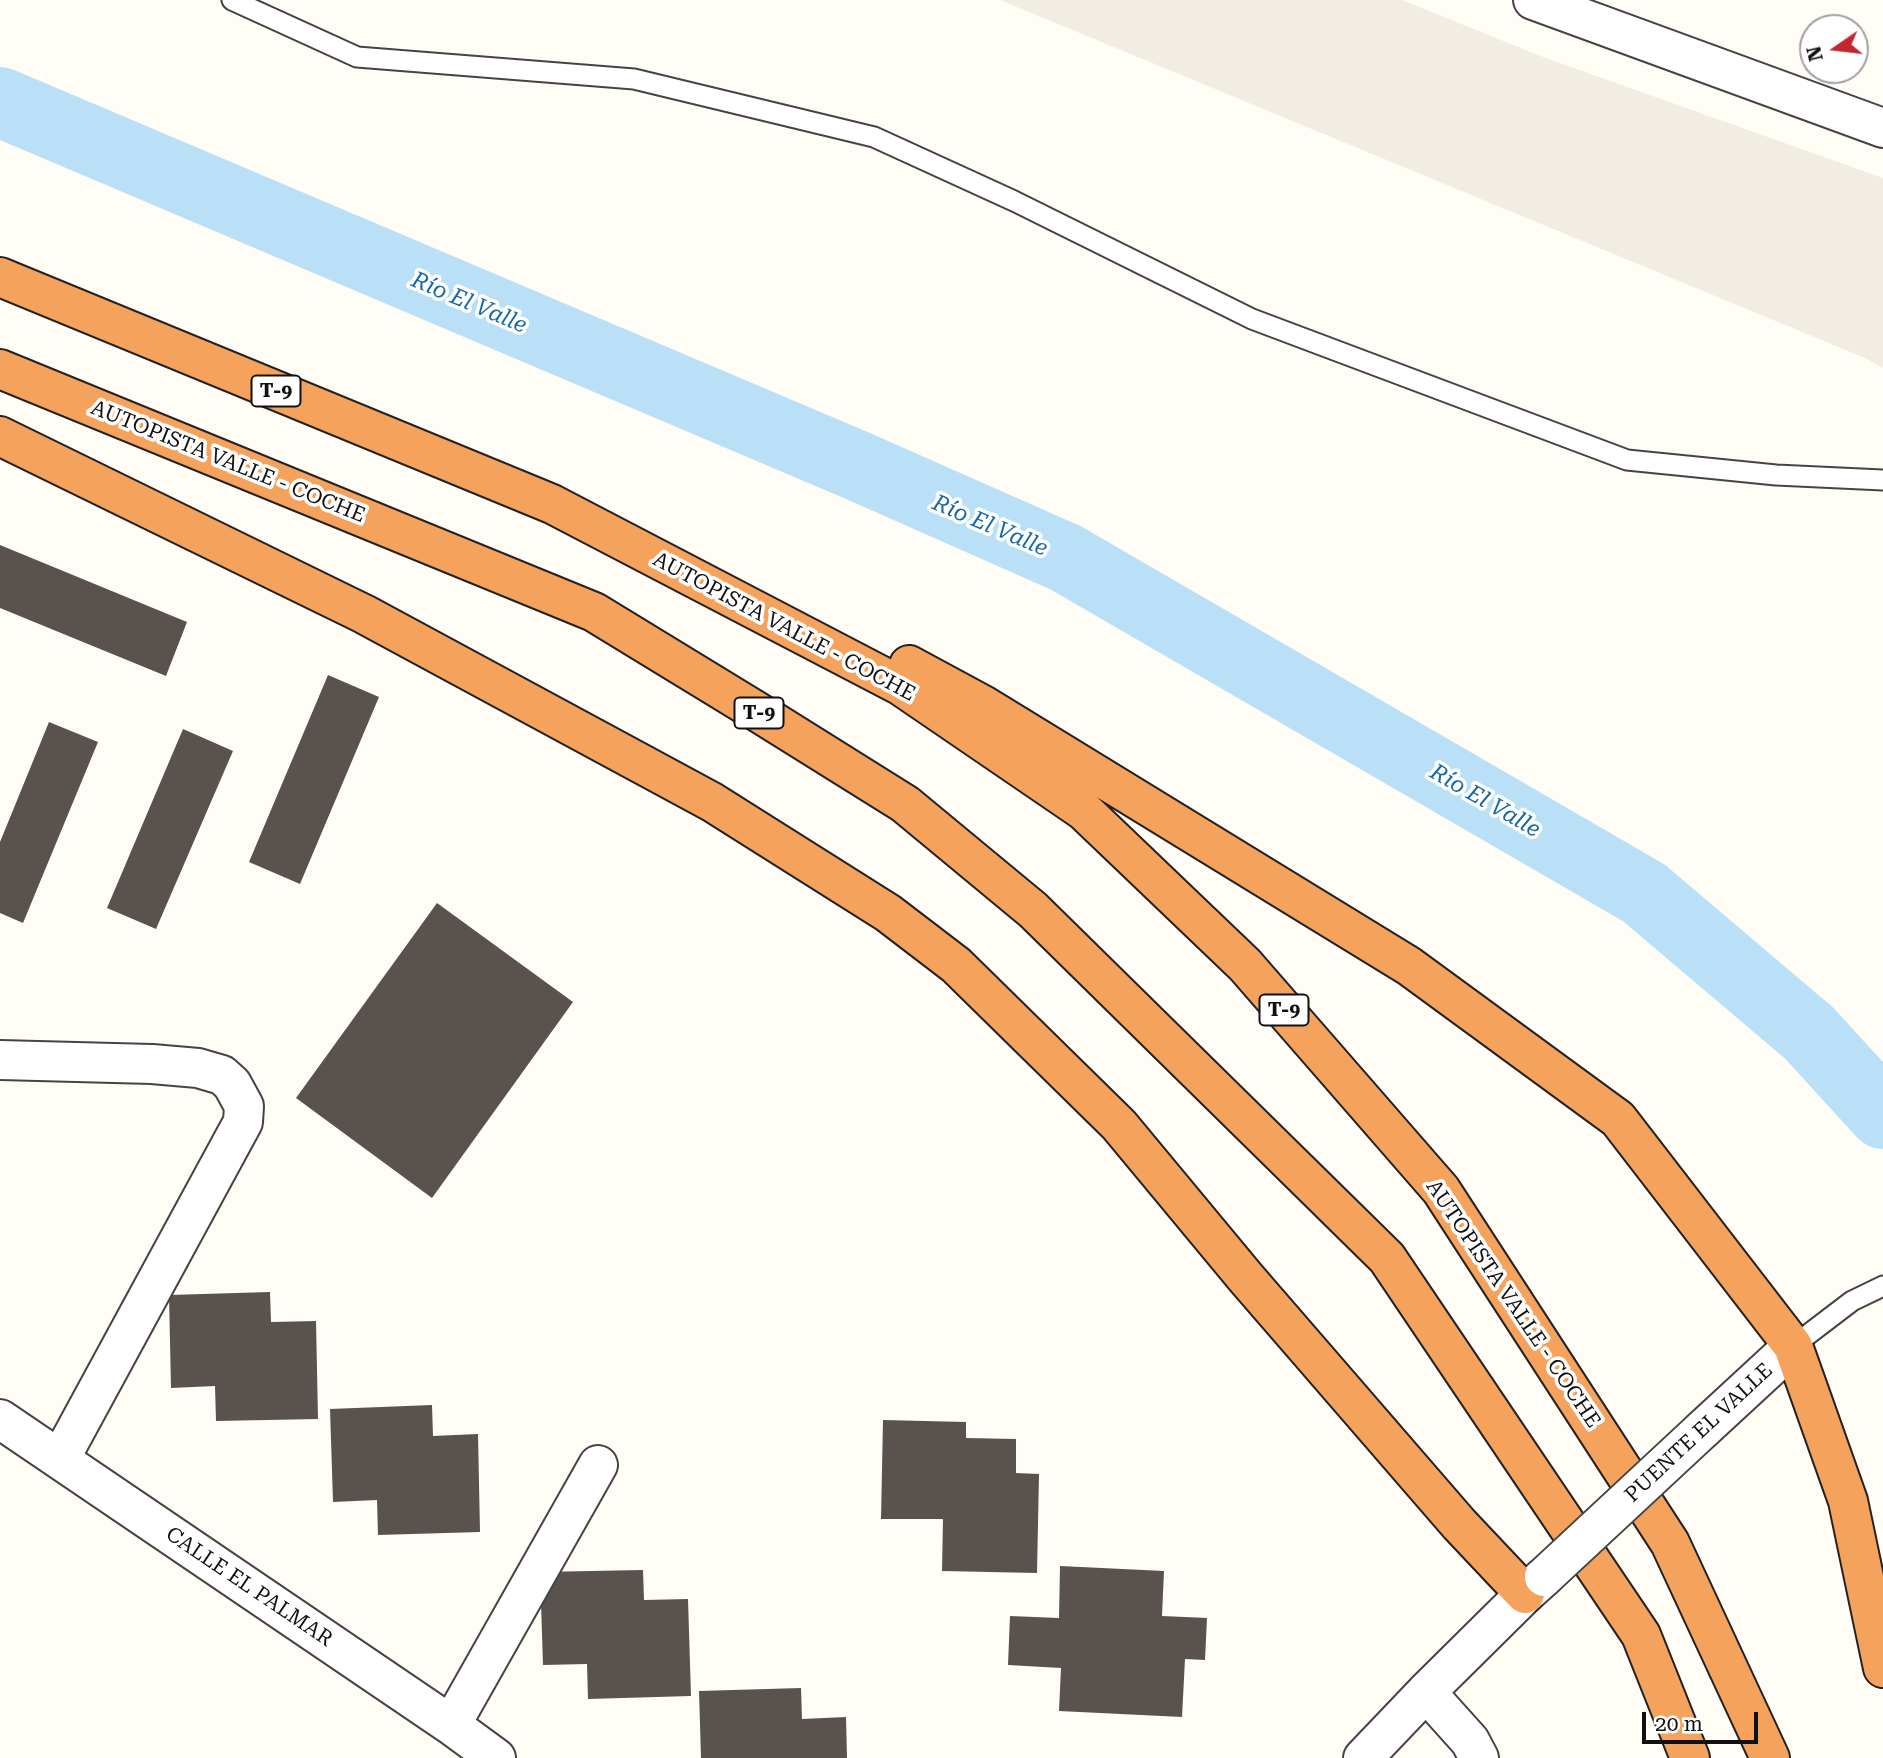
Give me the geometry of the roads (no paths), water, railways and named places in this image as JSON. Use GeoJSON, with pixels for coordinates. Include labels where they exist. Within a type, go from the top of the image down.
{"type":"FeatureCollection","features":[{"type":"Feature","properties":{"kind":"highway","name":"AUTOPISTA VALLE - COCHE"},"geometry":{"type":"LineString","coordinates":[[0,277],[552,504],[901,686],[1084,811],[1245,965],[1441,1190],[1670,1543],[1770,1758]]}},
{"type":"Feature","properties":{"kind":"highway","name":"AUTOPISTA VALLE - COCHE"},"geometry":{"type":"LineString","coordinates":[[0,369],[594,612],[905,804],[1034,910],[1387,1258],[1640,1635],[1690,1758]]}},
{"type":"Feature","properties":{"kind":"highway"},"geometry":{"type":"LineString","coordinates":[[0,436],[365,614],[712,802],[888,913],[956,965],[1119,1125],[1246,1278],[1459,1524],[1535,1586]]}},
{"type":"Feature","properties":{"kind":"highway","name":"T-9"},"geometry":{"type":"LineString","coordinates":[[552,504],[746,578],[983,705],[1409,966],[1618,1119],[1793,1346]]}},
{"type":"Feature","properties":{"kind":"highway"},"geometry":{"type":"LineString","coordinates":[[1793,1346],[1848,1502],[1883,1668]]}},
{"type":"Feature","properties":{"kind":"street"},"geometry":{"type":"LineString","coordinates":[[1537,1],[1883,128]]}},
{"type":"Feature","properties":{"kind":"street"},"geometry":{"type":"LineString","coordinates":[[0,1060],[152,1064],[198,1068],[222,1075],[232,1083],[244,1106],[243,1122],[60,1459]]}},
{"type":"Feature","properties":{"kind":"street","name":"PUENTE EL VALLE"},"geometry":{"type":"LineString","coordinates":[[1363,1758],[1426,1692],[1535,1586],[1793,1346]]}},
{"type":"Feature","properties":{"kind":"street","name":"CALLE EL PALMAR"},"geometry":{"type":"LineString","coordinates":[[0,1419],[496,1758]]}},
{"type":"Feature","properties":{"kind":"street"},"geometry":{"type":"LineString","coordinates":[[451,1725],[598,1465]]}},
{"type":"Feature","properties":{"kind":"street"},"geometry":{"type":"LineString","coordinates":[[1426,1692],[1470,1741],[1479,1758]]}},
{"type":"Feature","properties":{"kind":"lane"},"geometry":{"type":"LineString","coordinates":[[232,0],[357,57],[634,79],[874,138],[1014,201],[1252,319],[1627,460],[1776,475],[1883,480]]}},
{"type":"Feature","properties":{"kind":"lane","name":"PUENTE EL VALLE"},"geometry":{"type":"LineString","coordinates":[[1793,1346],[1852,1301],[1883,1286]]}},
{"type":"Feature","properties":{"kind":"waterway","name":"Río El Valle"},"geometry":{"type":"LineString","coordinates":[[0,102],[858,466],[1066,558],[1644,893],[1809,1033],[1883,1114]]}}]}
